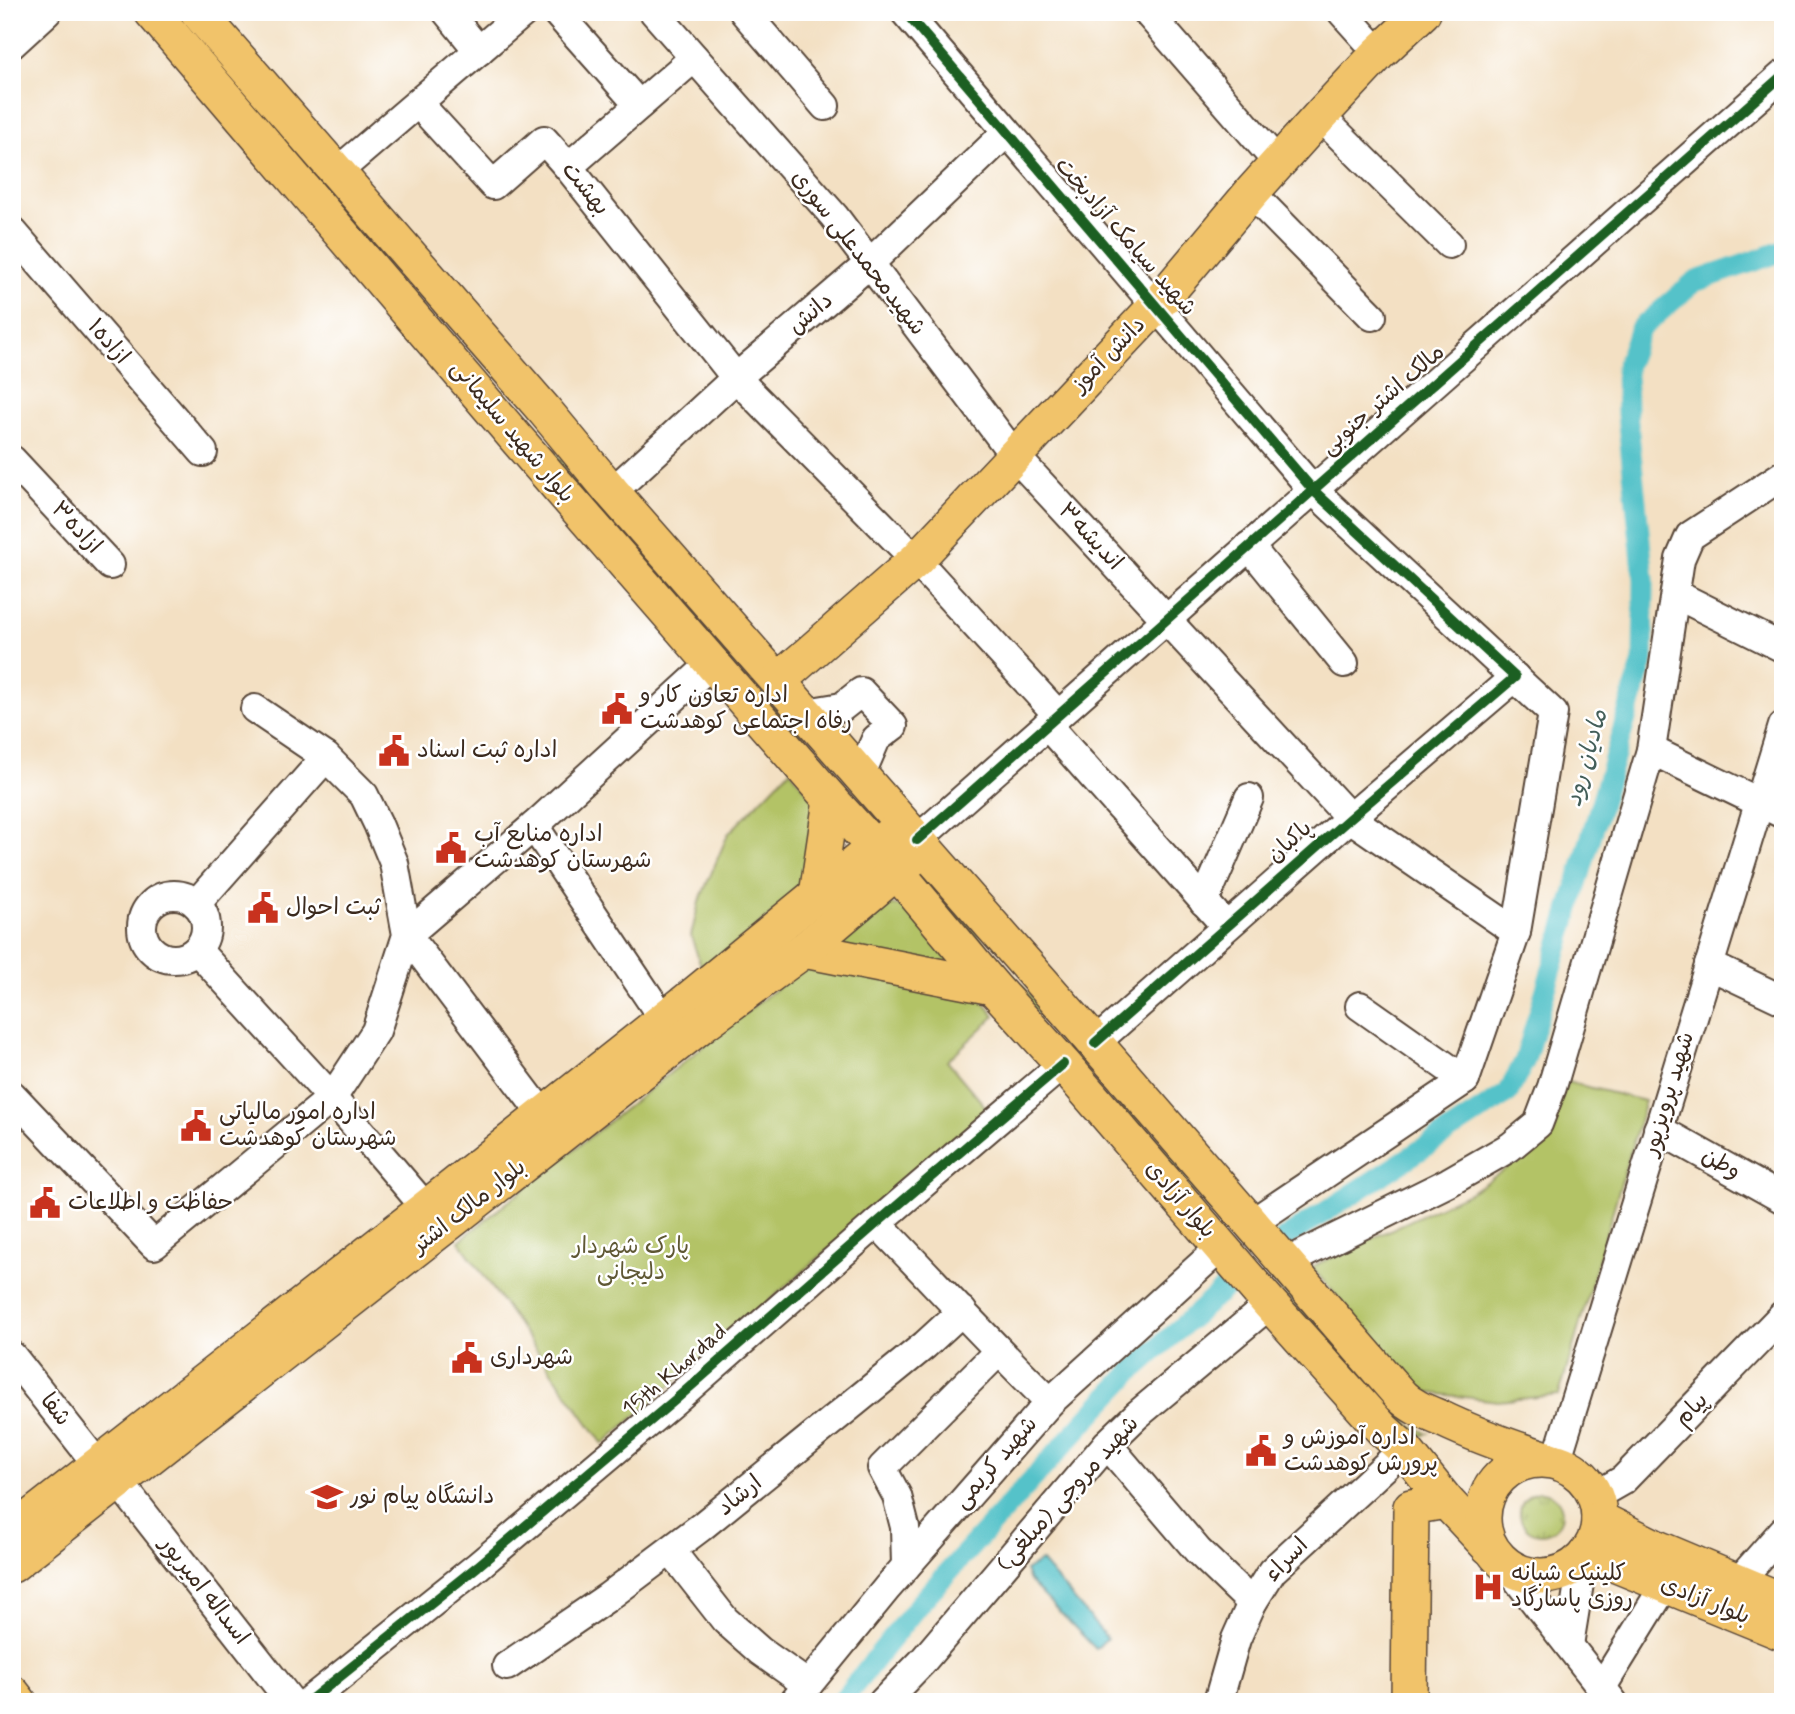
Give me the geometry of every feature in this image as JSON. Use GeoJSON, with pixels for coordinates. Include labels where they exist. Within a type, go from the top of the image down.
{"type":"FeatureCollection","features":[{"type":"Feature","properties":{"kind":"main road","name":"بلوار شهید سلیمانی"},"geometry":{"type":"LineString","coordinates":[[152,12],[515,437],[886,860]]}},
{"type":"Feature","properties":{"kind":"main road","name":"بلوار شهید سلیمانی"},"geometry":{"type":"LineString","coordinates":[[198,12],[914,838]]}},
{"type":"Feature","properties":{"kind":"main road","name":"دانش آموز"},"geometry":{"type":"LineString","coordinates":[[779,680],[916,560],[1156,306],[1251,192],[1320,116],[1379,53],[1423,12]]}},
{"type":"Feature","properties":{"kind":"main road"},"geometry":{"type":"LineString","coordinates":[[515,437],[545,411]]}},
{"type":"Feature","properties":{"kind":"main road"},"geometry":{"type":"LineString","coordinates":[[817,895],[831,800]]}},
{"type":"Feature","properties":{"kind":"main road","name":"بلوار مالک اشتر"},"geometry":{"type":"LineString","coordinates":[[108,1473],[426,1208],[543,1115],[685,1014],[804,950],[886,860],[914,838]]}},
{"type":"Feature","properties":{"kind":"main road","name":"بلوار آزادی"},"geometry":{"type":"LineString","coordinates":[[914,838],[1408,1402],[1460,1428],[1553,1461]]}},
{"type":"Feature","properties":{"kind":"main road","name":"بلوار مالک اشتر"},"geometry":{"type":"LineString","coordinates":[[12,1581],[19,1549],[55,1514],[685,1014],[817,895],[886,860]]}},
{"type":"Feature","properties":{"kind":"main road","name":"بلوار آزادی"},"geometry":{"type":"LineString","coordinates":[[886,860],[1269,1304],[1383,1430],[1404,1449],[1446,1501],[1498,1556]]}},
{"type":"Feature","properties":{"kind":"main road"},"geometry":{"type":"LineString","coordinates":[[804,950],[993,987]]}},
{"type":"Feature","properties":{"kind":"main road"},"geometry":{"type":"LineString","coordinates":[[1404,1449],[1460,1428]]}},
{"type":"Feature","properties":{"kind":"main road"},"geometry":{"type":"LineString","coordinates":[[1531,1460],[1553,1461],[1577,1472],[1587,1483],[1597,1508],[1597,1534],[1585,1556],[1570,1569],[1554,1575],[1537,1577],[1520,1573],[1498,1556],[1483,1529],[1482,1510],[1488,1492],[1498,1477],[1513,1466],[1531,1460]]}},
{"type":"Feature","properties":{"kind":"main road"},"geometry":{"type":"LineString","coordinates":[[1409,1702],[1412,1507],[1446,1501]]}},
{"type":"Feature","properties":{"kind":"main road","name":"بلوار آزادی"},"geometry":{"type":"LineString","coordinates":[[1597,1508],[1657,1548],[1783,1601]]}},
{"type":"Feature","properties":{"kind":"main road","name":"بلوار آزادی"},"geometry":{"type":"LineString","coordinates":[[1585,1556],[1783,1633]]}},
{"type":"Feature","properties":{"kind":"main road"},"geometry":{"type":"LineString","coordinates":[[12,1693],[19,1702]]}},
{"type":"Feature","properties":{"kind":"street"},"geometry":{"type":"LineString","coordinates":[[12,44],[47,12]]}},
{"type":"Feature","properties":{"kind":"street"},"geometry":{"type":"LineString","coordinates":[[447,12],[479,51]]}},
{"type":"Feature","properties":{"kind":"street"},"geometry":{"type":"LineString","coordinates":[[337,172],[524,12]]}},
{"type":"Feature","properties":{"kind":"street"},"geometry":{"type":"LineString","coordinates":[[556,12],[639,105]]}},
{"type":"Feature","properties":{"kind":"street","name":"شهیدمحمدعلی سوری"},"geometry":{"type":"LineString","coordinates":[[654,12],[834,216],[1014,455]]}},
{"type":"Feature","properties":{"kind":"street"},"geometry":{"type":"LineString","coordinates":[[744,12],[825,106]]}},
{"type":"Feature","properties":{"kind":"street","name":"شهید سیامک آزادبخت"},"geometry":{"type":"LineString","coordinates":[[905,12],[1313,489],[1553,713],[1516,932]]}},
{"type":"Feature","properties":{"kind":"street"},"geometry":{"type":"LineString","coordinates":[[1147,12],[1279,164]]}},
{"type":"Feature","properties":{"kind":"street"},"geometry":{"type":"LineString","coordinates":[[1342,12],[1379,53]]}},
{"type":"Feature","properties":{"kind":"street"},"geometry":{"type":"LineString","coordinates":[[568,167],[694,58]]}},
{"type":"Feature","properties":{"kind":"street","name":"مالک اشتر جنوبی"},"geometry":{"type":"LineString","coordinates":[[914,838],[1166,620],[1783,75]]}},
{"type":"Feature","properties":{"kind":"street","name":"بهشت"},"geometry":{"type":"LineString","coordinates":[[418,103],[493,185],[544,140],[736,378],[916,560],[1226,926]]}},
{"type":"Feature","properties":{"kind":"street"},"geometry":{"type":"LineString","coordinates":[[1320,116],[1449,244]]}},
{"type":"Feature","properties":{"kind":"street","name":"دانش"},"geometry":{"type":"LineString","coordinates":[[612,492],[736,378],[870,264],[1007,132]]}},
{"type":"Feature","properties":{"kind":"street"},"geometry":{"type":"LineString","coordinates":[[1251,192],[1372,316]]}},
{"type":"Feature","properties":{"kind":"street","name":"ازاده۱"},"geometry":{"type":"LineString","coordinates":[[12,231],[203,452]]}},
{"type":"Feature","properties":{"kind":"street","name":"اندیشه۳"},"geometry":{"type":"LineString","coordinates":[[1014,455],[1350,818],[1516,932]]}},
{"type":"Feature","properties":{"kind":"street","name":"ازاده۳"},"geometry":{"type":"LineString","coordinates":[[12,460],[110,565]]}},
{"type":"Feature","properties":{"kind":"street"},"geometry":{"type":"LineString","coordinates":[[1285,1263],[1449,1182],[1510,1147],[1538,1124],[1552,1087],[1651,750],[1680,559],[1690,536],[1783,475]]}},
{"type":"Feature","properties":{"kind":"street"},"geometry":{"type":"LineString","coordinates":[[1249,546],[1344,663]]}},
{"type":"Feature","properties":{"kind":"street"},"geometry":{"type":"LineString","coordinates":[[1675,593],[1783,648]]}},
{"type":"Feature","properties":{"kind":"street"},"geometry":{"type":"LineString","coordinates":[[12,1095],[154,1245],[332,1098],[376,1031],[407,935],[534,825],[712,663]]}},
{"type":"Feature","properties":{"kind":"street","name":"پاکبان"},"geometry":{"type":"LineString","coordinates":[[1095,1042],[1515,677]]}},
{"type":"Feature","properties":{"kind":"street"},"geometry":{"type":"LineString","coordinates":[[806,713],[842,707],[861,692],[892,726],[876,739],[860,776]]}},
{"type":"Feature","properties":{"kind":"street"},"geometry":{"type":"LineString","coordinates":[[255,709],[326,757],[364,795],[394,863],[407,935],[543,1115]]}},
{"type":"Feature","properties":{"kind":"street","name":"شهید پرویزپور"},"geometry":{"type":"LineString","coordinates":[[1553,1461],[1709,965],[1771,808],[1783,726]]}},
{"type":"Feature","properties":{"kind":"street"},"geometry":{"type":"LineString","coordinates":[[1651,750],[1771,808]]}},
{"type":"Feature","properties":{"kind":"street"},"geometry":{"type":"LineString","coordinates":[[196,904],[326,757]]}},
{"type":"Feature","properties":{"kind":"street"},"geometry":{"type":"LineString","coordinates":[[1204,902],[1249,798]]}},
{"type":"Feature","properties":{"kind":"street"},"geometry":{"type":"LineString","coordinates":[[534,825],[685,1014]]}},
{"type":"Feature","properties":{"kind":"street"},"geometry":{"type":"LineString","coordinates":[[178,895],[196,904],[206,922],[206,932],[197,950],[190,955],[171,959],[153,951],[146,943],[142,924],[151,905],[159,899],[178,895]]}},
{"type":"Feature","properties":{"kind":"street"},"geometry":{"type":"LineString","coordinates":[[1252,1223],[1465,1080],[1516,932]]}},
{"type":"Feature","properties":{"kind":"street"},"geometry":{"type":"LineString","coordinates":[[197,950],[332,1098],[426,1208]]}},
{"type":"Feature","properties":{"kind":"street"},"geometry":{"type":"LineString","coordinates":[[1709,965],[1783,1000]]}},
{"type":"Feature","properties":{"kind":"street"},"geometry":{"type":"LineString","coordinates":[[1360,1006],[1465,1080]]}},
{"type":"Feature","properties":{"kind":"street","name":"15th Khordad"},"geometry":{"type":"LineString","coordinates":[[304,1701],[478,1566],[676,1400],[1063,1064]]}},
{"type":"Feature","properties":{"kind":"street","name":"وطن"},"geometry":{"type":"LineString","coordinates":[[1658,1129],[1783,1199]]}},
{"type":"Feature","properties":{"kind":"street"},"geometry":{"type":"LineString","coordinates":[[877,1223],[998,1352],[1050,1402]]}},
{"type":"Feature","properties":{"kind":"street","name":"شهید کریمی"},"geometry":{"type":"LineString","coordinates":[[801,1693],[906,1566],[1050,1402],[1221,1247]]}},
{"type":"Feature","properties":{"kind":"street","name":"شهید مروجی (مبلغی)"},"geometry":{"type":"LineString","coordinates":[[883,1702],[922,1662],[1107,1444],[1269,1304]]}},
{"type":"Feature","properties":{"kind":"street","name":"ارشاد"},"geometry":{"type":"LineString","coordinates":[[508,1666],[671,1551],[925,1345],[962,1311]]}},
{"type":"Feature","properties":{"kind":"street","name":"پیام"},"geometry":{"type":"LineString","coordinates":[[1597,1508],[1777,1332]]}},
{"type":"Feature","properties":{"kind":"street"},"geometry":{"type":"LineString","coordinates":[[906,1566],[905,1527],[897,1496],[882,1468],[998,1352]]}},
{"type":"Feature","properties":{"kind":"street","name":"شفا"},"geometry":{"type":"LineString","coordinates":[[12,1356],[108,1473]]}},
{"type":"Feature","properties":{"kind":"street"},"geometry":{"type":"LineString","coordinates":[[1107,1444],[1198,1551],[1252,1602]]}},
{"type":"Feature","properties":{"kind":"street","name":"اسراء"},"geometry":{"type":"LineString","coordinates":[[1218,1702],[1236,1639],[1252,1602],[1272,1571],[1404,1449]]}},
{"type":"Feature","properties":{"kind":"street","name":"اسداله امیرپور"},"geometry":{"type":"LineString","coordinates":[[108,1473],[304,1701]]}},
{"type":"Feature","properties":{"kind":"street"},"geometry":{"type":"LineString","coordinates":[[1737,1583],[1783,1531]]}},
{"type":"Feature","properties":{"kind":"street"},"geometry":{"type":"LineString","coordinates":[[671,1551],[725,1620],[801,1693]]}},
{"type":"Feature","properties":{"kind":"street"},"geometry":{"type":"LineString","coordinates":[[1498,1556],[1608,1694],[1665,1585]]}},
{"type":"Feature","properties":{"kind":"street"},"geometry":{"type":"LineString","coordinates":[[1569,1645],[1585,1556]]}},
{"type":"Feature","properties":{"kind":"street"},"geometry":{"type":"LineString","coordinates":[[911,1702],[922,1662]]}},
{"type":"Feature","properties":{"kind":"green space"},"geometry":{"type":"Polygon","coordinates":[[[544,439],[866,808],[858,812],[537,443],[544,439]]]}},
{"type":"Feature","properties":{"kind":"green space"},"geometry":{"type":"Polygon","coordinates":[[[790,770],[814,800],[808,884],[703,972],[691,936],[699,902],[728,834],[790,770]]]}},
{"type":"Feature","properties":{"kind":"green space"},"geometry":{"type":"Polygon","coordinates":[[[938,890],[1412,1427],[1428,1433],[1412,1441],[932,894],[938,890]]]}},
{"type":"Feature","properties":{"kind":"green space","name":"پارک شهردار دلیجانی"},"geometry":{"type":"Polygon","coordinates":[[[889,905],[906,907],[995,1016],[947,1061],[989,1111],[603,1444],[459,1241],[876,909],[889,905]]]}},
{"type":"Feature","properties":{"kind":"green space"},"geometry":{"type":"Polygon","coordinates":[[[1567,1082],[1645,1101],[1559,1395],[1498,1401],[1422,1392],[1311,1267],[1471,1192],[1546,1142],[1567,1082]]]}},
{"type":"Feature","properties":{"kind":"green space"},"geometry":{"type":"Polygon","coordinates":[[[1541,1492],[1556,1498],[1562,1513],[1556,1528],[1541,1534],[1526,1528],[1520,1513],[1526,1498],[1541,1492]]]}},
{"type":"Feature","properties":{"kind":"water"},"geometry":{"type":"Polygon","coordinates":[[[1041,1561],[1107,1638],[1096,1649],[1029,1581],[1025,1571],[1041,1561]]]}},
{"type":"Feature","properties":{"kind":"waterway","name":"مادیان رود"},"geometry":{"type":"LineString","coordinates":[[1285,1238],[1508,1093],[1525,1060],[1643,661],[1644,580],[1627,414],[1626,367],[1640,329],[1694,282],[1783,251]]}},
{"type":"Feature","properties":{"kind":"waterway"},"geometry":{"type":"LineString","coordinates":[[841,1702],[919,1604],[1099,1406],[1131,1372],[1226,1287]]}},
{"type":"Feature","properties":{"kind":"cycle path"},"geometry":{"type":"LineString","coordinates":[[905,12],[1313,490],[1515,677],[1350,818],[1095,1043]]}},
{"type":"Feature","properties":{"kind":"cycle path"},"geometry":{"type":"LineString","coordinates":[[917,840],[1783,75]]}},
{"type":"Feature","properties":{"kind":"cycle path"},"geometry":{"type":"LineString","coordinates":[[308,1702],[478,1566],[675,1400],[1063,1064]]}},
{"type":"Feature","properties":{"kind":"place","name":"اداره تعاون کار و رفاه اجتماعی کوهدشت"},"geometry":{"type":"Point","coordinates":[617,709]}},
{"type":"Feature","properties":{"kind":"place","name":"اداره ثبت اسناد"},"geometry":{"type":"Point","coordinates":[394,751]}},
{"type":"Feature","properties":{"kind":"place","name":"اداره منابع آب شهرستان کوهدشت"},"geometry":{"type":"Point","coordinates":[451,848]}},
{"type":"Feature","properties":{"kind":"place","name":"ثبت احوال"},"geometry":{"type":"Point","coordinates":[263,908]}},
{"type":"Feature","properties":{"kind":"place","name":"اداره امور مالیاتی شهرستان کوهدشت"},"geometry":{"type":"Point","coordinates":[196,1126]}},
{"type":"Feature","properties":{"kind":"place","name":"حفاظت و اطلاعات"},"geometry":{"type":"Point","coordinates":[45,1203]}},
{"type":"Feature","properties":{"kind":"place","name":"شهرداری"},"geometry":{"type":"Point","coordinates":[467,1358]}},
{"type":"Feature","properties":{"kind":"place","name":"اداره آموزش و پرورش کوهدشت"},"geometry":{"type":"Point","coordinates":[1261,1451]}},
{"type":"Feature","properties":{"kind":"place","name":"دانشگاه پیام نور"},"geometry":{"type":"Point","coordinates":[327,1497]}},
{"type":"Feature","properties":{"kind":"place","name":"کلینیک شبانه روزی پاسارگاد"},"geometry":{"type":"Point","coordinates":[1488,1587]}}]}
